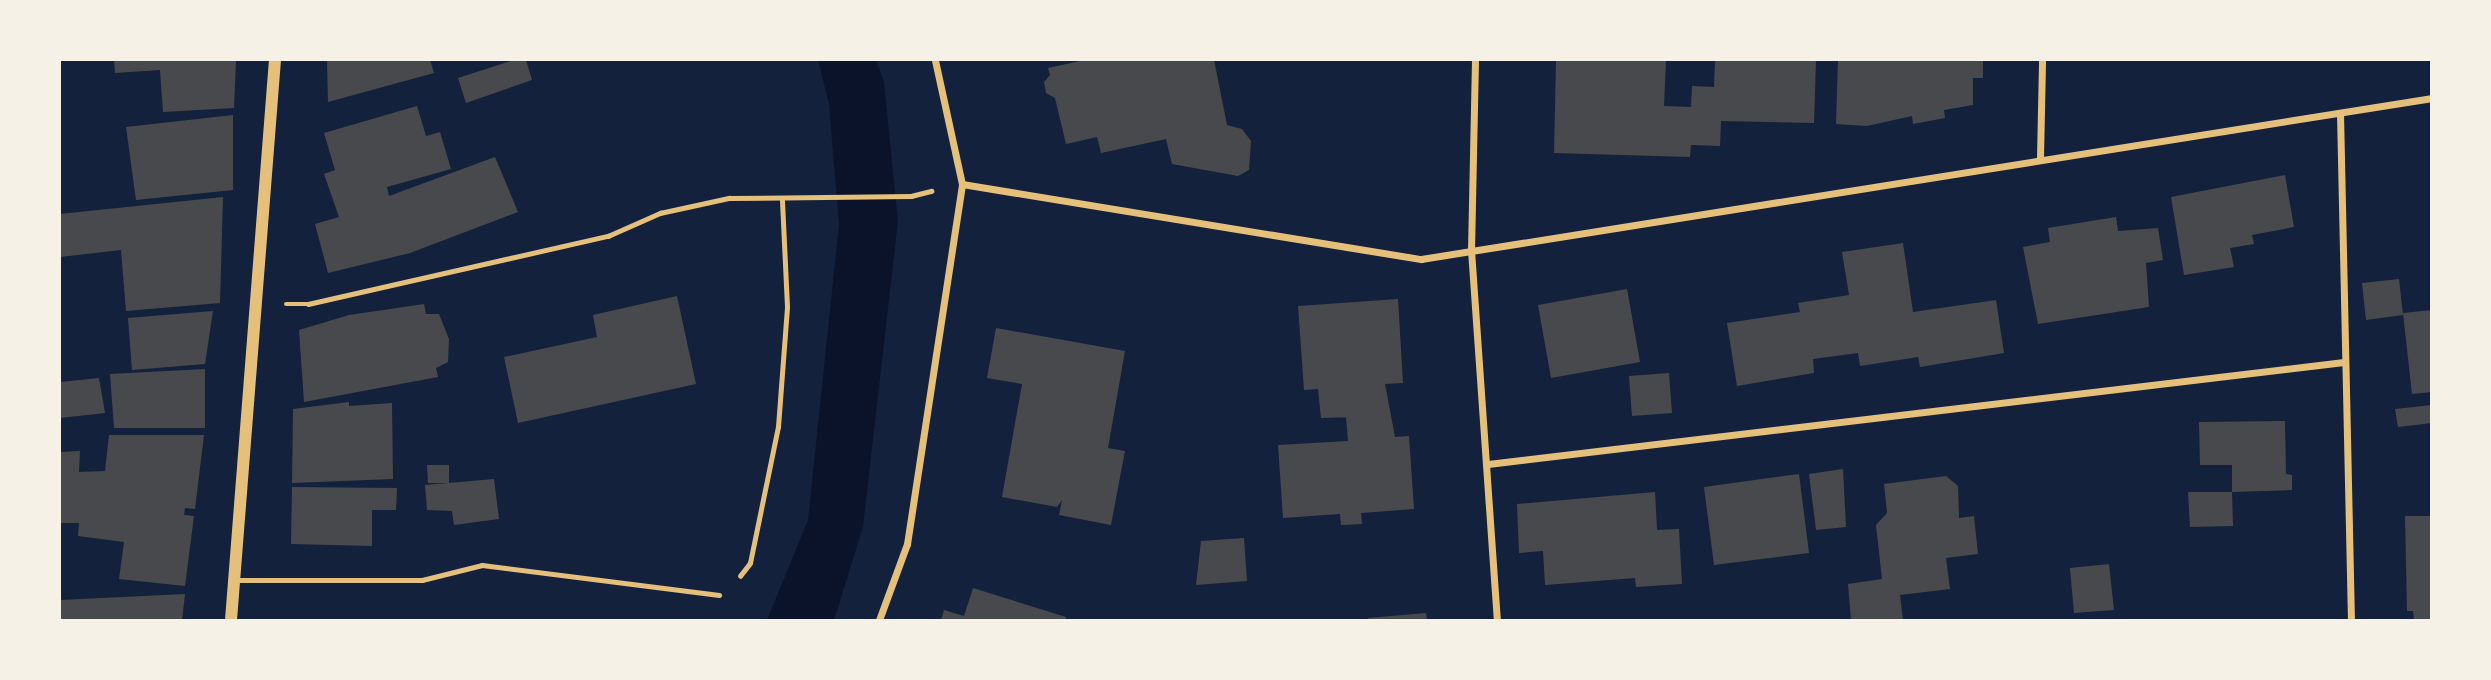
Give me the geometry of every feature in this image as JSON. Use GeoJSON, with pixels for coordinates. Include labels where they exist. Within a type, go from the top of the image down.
{"type":"FeatureCollection","features":[{"type":"Feature","properties":{"kind":"street"},"geometry":{"type":"LineString","coordinates":[[231,621],[275,60]]}},
{"type":"Feature","properties":{"kind":"street"},"geometry":{"type":"LineString","coordinates":[[879,621],[907,544],[962,184],[935,60]]}},
{"type":"Feature","properties":{"kind":"street"},"geometry":{"type":"LineString","coordinates":[[1475,60],[1471,250],[1497,621]]}},
{"type":"Feature","properties":{"kind":"street"},"geometry":{"type":"LineString","coordinates":[[2040,158],[2042,60]]}},
{"type":"Feature","properties":{"kind":"street"},"geometry":{"type":"LineString","coordinates":[[962,184],[1421,259],[2040,158],[2431,98]]}},
{"type":"Feature","properties":{"kind":"street"},"geometry":{"type":"LineString","coordinates":[[2340,113],[2351,621]]}},
{"type":"Feature","properties":{"kind":"street"},"geometry":{"type":"LineString","coordinates":[[1488,464],[2344,362]]}},
{"type":"Feature","properties":{"kind":"lane"},"geometry":{"type":"LineString","coordinates":[[235,580],[422,580],[482,565],[719,595]]}},
{"type":"Feature","properties":{"kind":"path"},"geometry":{"type":"LineString","coordinates":[[256,304],[308,304],[608,236],[660,213],[729,198],[911,196]]}},
{"type":"Feature","properties":{"kind":"path"},"geometry":{"type":"LineString","coordinates":[[719,595],[750,563],[778,427],[787,307],[782,199]]}},
{"type":"Feature","properties":{"kind":"water"},"geometry":{"type":"Polygon","coordinates":[[[818,60],[876,60],[884,82],[898,221],[863,527],[834,620],[767,620],[808,520],[839,224],[829,105],[818,60]]]}},
{"type":"Feature","properties":{"kind":"building"},"geometry":{"type":"Polygon","coordinates":[[[114,60],[236,60],[234,108],[163,112],[160,70],[115,73],[114,60]]]}},
{"type":"Feature","properties":{"kind":"building"},"geometry":{"type":"Polygon","coordinates":[[[327,60],[430,60],[434,73],[328,102],[327,60]]]}},
{"type":"Feature","properties":{"kind":"building"},"geometry":{"type":"Polygon","coordinates":[[[514,60],[526,60],[532,80],[466,103],[458,78],[514,60]]]}},
{"type":"Feature","properties":{"kind":"building"},"geometry":{"type":"Polygon","coordinates":[[[1085,60],[1214,60],[1227,125],[1242,129],[1251,141],[1249,170],[1238,176],[1172,164],[1166,139],[1101,153],[1097,137],[1066,144],[1055,98],[1046,93],[1044,82],[1050,75],[1048,68],[1085,60]]]}},
{"type":"Feature","properties":{"kind":"building"},"geometry":{"type":"Polygon","coordinates":[[[1556,60],[1666,60],[1664,106],[1691,107],[1692,86],[1714,87],[1715,60],[1816,60],[1814,123],[1721,121],[1720,146],[1691,145],[1690,157],[1554,153],[1556,60]]]}},
{"type":"Feature","properties":{"kind":"building"},"geometry":{"type":"Polygon","coordinates":[[[1838,60],[1983,60],[1983,78],[1973,78],[1973,105],[1944,110],[1945,118],[1913,124],[1912,116],[1867,126],[1836,124],[1838,60]]]}},
{"type":"Feature","properties":{"kind":"building"},"geometry":{"type":"Polygon","coordinates":[[[417,106],[426,136],[440,132],[451,169],[387,187],[389,196],[495,157],[518,212],[410,253],[328,273],[315,224],[339,217],[324,174],[335,170],[324,133],[417,106]]]}},
{"type":"Feature","properties":{"kind":"building"},"geometry":{"type":"Polygon","coordinates":[[[233,115],[233,190],[136,200],[126,127],[233,115]]]}},
{"type":"Feature","properties":{"kind":"building"},"geometry":{"type":"Polygon","coordinates":[[[2285,175],[2294,227],[2252,235],[2254,244],[2230,248],[2234,267],[2184,275],[2171,197],[2285,175]]]}},
{"type":"Feature","properties":{"kind":"building"},"geometry":{"type":"Polygon","coordinates":[[[223,197],[220,303],[126,311],[121,250],[60,257],[60,214],[223,197]]]}},
{"type":"Feature","properties":{"kind":"building"},"geometry":{"type":"Polygon","coordinates":[[[2116,217],[2118,231],[2158,228],[2163,260],[2146,263],[2149,307],[2038,324],[2023,247],[2050,242],[2048,228],[2116,217]]]}},
{"type":"Feature","properties":{"kind":"building"},"geometry":{"type":"Polygon","coordinates":[[[1903,243],[1913,312],[1996,300],[2004,353],[1920,367],[1918,357],[1860,366],[1858,353],[1813,359],[1814,373],[1737,386],[1727,323],[1800,312],[1798,303],[1849,295],[1842,252],[1903,243]]]}},
{"type":"Feature","properties":{"kind":"building"},"geometry":{"type":"Polygon","coordinates":[[[2399,279],[2403,315],[2366,320],[2362,283],[2399,279]]]}},
{"type":"Feature","properties":{"kind":"building"},"geometry":{"type":"Polygon","coordinates":[[[1627,289],[1640,362],[1551,378],[1538,305],[1627,289]]]}},
{"type":"Feature","properties":{"kind":"building"},"geometry":{"type":"Polygon","coordinates":[[[677,296],[696,384],[518,423],[504,357],[597,337],[593,315],[677,296]]]}},
{"type":"Feature","properties":{"kind":"building"},"geometry":{"type":"Polygon","coordinates":[[[1398,299],[1403,383],[1385,384],[1395,437],[1409,436],[1414,509],[1361,513],[1362,524],[1341,525],[1340,514],[1283,518],[1278,445],[1348,441],[1346,417],[1321,418],[1318,389],[1304,390],[1298,306],[1398,299]]]}},
{"type":"Feature","properties":{"kind":"building"},"geometry":{"type":"Polygon","coordinates":[[[424,304],[426,314],[439,314],[449,339],[448,362],[436,368],[438,377],[304,402],[299,330],[349,315],[424,304]]]}},
{"type":"Feature","properties":{"kind":"building"},"geometry":{"type":"Polygon","coordinates":[[[2432,310],[2432,392],[2412,394],[2403,313],[2432,310]]]}},
{"type":"Feature","properties":{"kind":"building"},"geometry":{"type":"Polygon","coordinates":[[[213,311],[205,364],[132,370],[128,318],[213,311]]]}},
{"type":"Feature","properties":{"kind":"building"},"geometry":{"type":"Polygon","coordinates":[[[996,328],[1125,351],[1108,448],[1125,451],[1111,525],[1059,515],[1062,500],[1057,507],[1002,497],[1022,384],[987,378],[996,328]]]}},
{"type":"Feature","properties":{"kind":"building"},"geometry":{"type":"Polygon","coordinates":[[[205,369],[205,428],[114,428],[110,374],[205,369]]]}},
{"type":"Feature","properties":{"kind":"building"},"geometry":{"type":"Polygon","coordinates":[[[1669,373],[1672,413],[1632,416],[1629,376],[1669,373]]]}},
{"type":"Feature","properties":{"kind":"building"},"geometry":{"type":"Polygon","coordinates":[[[99,378],[105,413],[60,418],[60,382],[99,378]]]}},
{"type":"Feature","properties":{"kind":"building"},"geometry":{"type":"Polygon","coordinates":[[[349,402],[349,406],[392,403],[393,479],[292,483],[293,409],[349,402]]]}},
{"type":"Feature","properties":{"kind":"building"},"geometry":{"type":"Polygon","coordinates":[[[2432,405],[2432,423],[2398,427],[2395,409],[2432,405]]]}},
{"type":"Feature","properties":{"kind":"building"},"geometry":{"type":"Polygon","coordinates":[[[2285,421],[2286,474],[2292,475],[2292,490],[2232,492],[2232,465],[2200,465],[2199,422],[2285,421]]]}},
{"type":"Feature","properties":{"kind":"building"},"geometry":{"type":"Polygon","coordinates":[[[109,435],[204,435],[195,509],[185,508],[184,515],[194,516],[185,586],[119,579],[124,542],[78,536],[79,523],[60,523],[60,452],[80,451],[79,472],[105,471],[109,435]]]}},
{"type":"Feature","properties":{"kind":"building"},"geometry":{"type":"Polygon","coordinates":[[[427,465],[449,465],[449,483],[428,483],[427,465]]]}},
{"type":"Feature","properties":{"kind":"building"},"geometry":{"type":"Polygon","coordinates":[[[1843,469],[1846,527],[1816,530],[1809,474],[1843,469]]]}},
{"type":"Feature","properties":{"kind":"building"},"geometry":{"type":"Polygon","coordinates":[[[1799,474],[1809,553],[1714,565],[1704,487],[1799,474]]]}},
{"type":"Feature","properties":{"kind":"building"},"geometry":{"type":"Polygon","coordinates":[[[1946,476],[1958,486],[1959,518],[1974,516],[1978,554],[1946,558],[1950,589],[1900,595],[1903,620],[1851,620],[1848,584],[1882,579],[1876,525],[1887,513],[1884,484],[1946,476]]]}},
{"type":"Feature","properties":{"kind":"building"},"geometry":{"type":"Polygon","coordinates":[[[494,479],[499,519],[454,525],[452,511],[427,510],[425,485],[494,479]]]}},
{"type":"Feature","properties":{"kind":"building"},"geometry":{"type":"Polygon","coordinates":[[[292,487],[397,488],[396,510],[372,510],[372,546],[291,544],[292,487]]]}},
{"type":"Feature","properties":{"kind":"building"},"geometry":{"type":"Polygon","coordinates":[[[1655,492],[1657,530],[1679,529],[1682,584],[1636,587],[1635,578],[1545,585],[1543,551],[1519,553],[1517,504],[1655,492]]]}},
{"type":"Feature","properties":{"kind":"building"},"geometry":{"type":"Polygon","coordinates":[[[2188,492],[2232,492],[2233,526],[2190,527],[2188,492]]]}},
{"type":"Feature","properties":{"kind":"building"},"geometry":{"type":"Polygon","coordinates":[[[2405,516],[2432,516],[2432,620],[2414,620],[2413,611],[2407,611],[2405,516]]]}},
{"type":"Feature","properties":{"kind":"building"},"geometry":{"type":"Polygon","coordinates":[[[1244,538],[1247,581],[1196,585],[1201,541],[1244,538]]]}},
{"type":"Feature","properties":{"kind":"building"},"geometry":{"type":"Polygon","coordinates":[[[2109,564],[2114,610],[2074,613],[2070,568],[2109,564]]]}},
{"type":"Feature","properties":{"kind":"building"},"geometry":{"type":"Polygon","coordinates":[[[973,588],[1066,617],[1066,620],[941,620],[944,610],[964,616],[973,588]]]}},
{"type":"Feature","properties":{"kind":"building"},"geometry":{"type":"Polygon","coordinates":[[[185,594],[182,620],[60,620],[60,600],[185,594]]]}},
{"type":"Feature","properties":{"kind":"building"},"geometry":{"type":"Polygon","coordinates":[[[1426,613],[1427,620],[1368,618],[1426,613]]]}}]}
